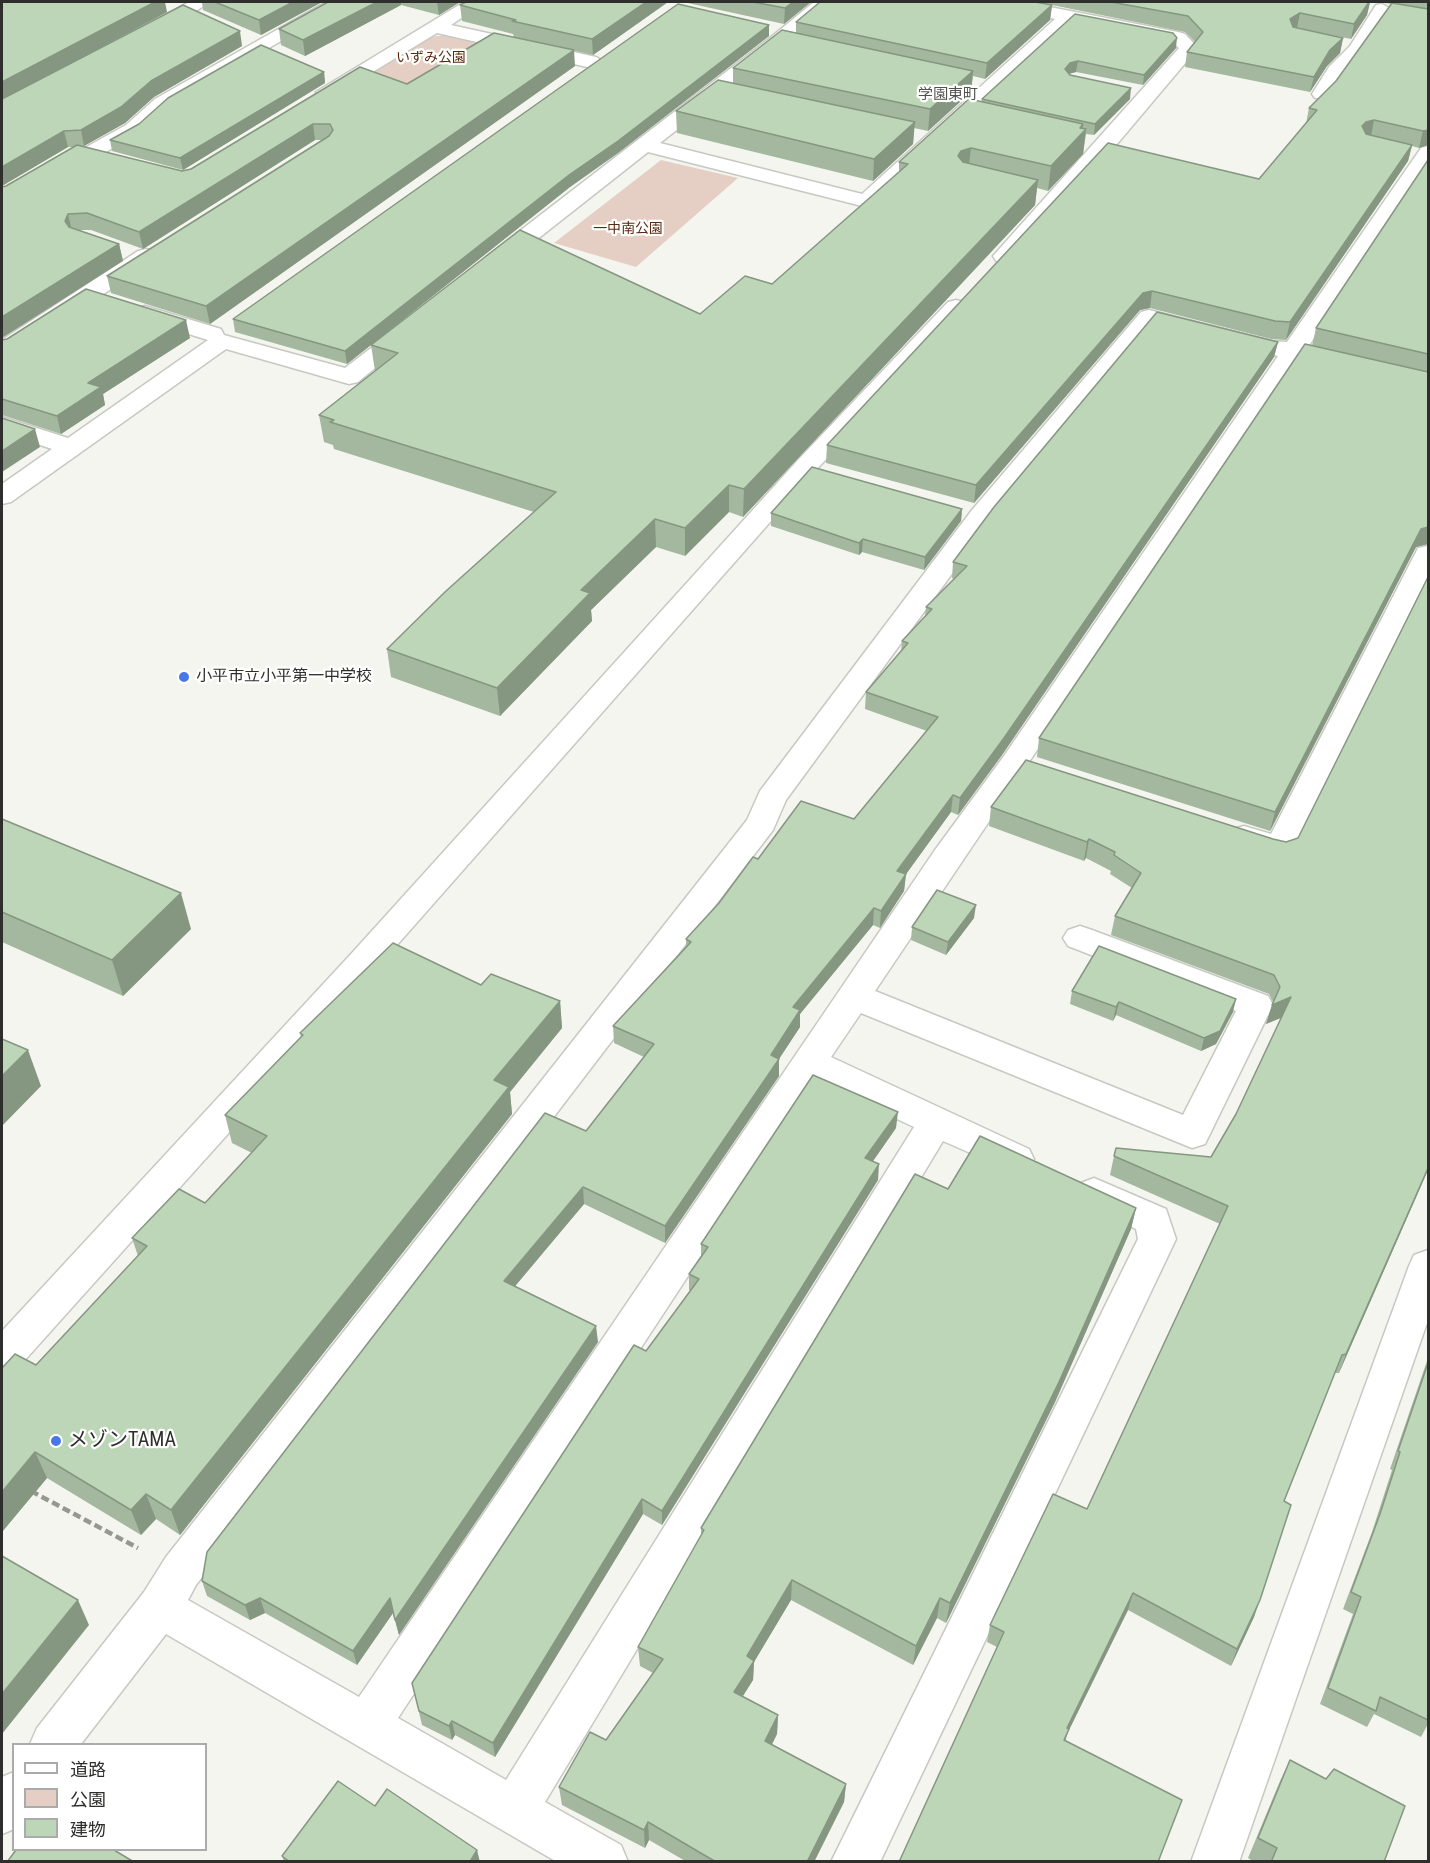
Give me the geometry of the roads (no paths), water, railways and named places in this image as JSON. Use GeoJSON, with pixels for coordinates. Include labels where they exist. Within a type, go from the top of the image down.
{"type":"FeatureCollection","features":[{"type":"Feature","properties":{"kind":"street"},"geometry":{"type":"LineString","coordinates":[[164,2],[184,11],[203,11]]}},
{"type":"Feature","properties":{"kind":"street"},"geometry":{"type":"LineString","coordinates":[[88,153],[133,129],[162,103],[338,2]]}},
{"type":"Feature","properties":{"kind":"street"},"geometry":{"type":"LineString","coordinates":[[313,100],[476,2]]}},
{"type":"Feature","properties":{"kind":"street"},"geometry":{"type":"LineString","coordinates":[[478,275],[713,92],[824,2]]}},
{"type":"Feature","properties":{"kind":"street"},"geometry":{"type":"LineString","coordinates":[[2,1358],[816,470],[980,282],[1044,198],[1139,92],[1189,48],[1178,38],[1111,16],[1069,16],[1000,2]]}},
{"type":"Feature","properties":{"kind":"street"},"geometry":{"type":"LineString","coordinates":[[1362,5],[1406,14]]}},
{"type":"Feature","properties":{"kind":"street"},"geometry":{"type":"LineString","coordinates":[[1322,94],[1336,71],[1357,49],[1382,9]]}},
{"type":"Feature","properties":{"kind":"street"},"geometry":{"type":"LineString","coordinates":[[134,39],[184,11]]}},
{"type":"Feature","properties":{"kind":"street"},"geometry":{"type":"LineString","coordinates":[[643,145],[866,201],[1069,16]]}},
{"type":"Feature","properties":{"kind":"street"},"geometry":{"type":"LineString","coordinates":[[435,27],[597,63]]}},
{"type":"Feature","properties":{"kind":"street"},"geometry":{"type":"LineString","coordinates":[[244,37],[283,55]]}},
{"type":"Feature","properties":{"kind":"street"},"geometry":{"type":"LineString","coordinates":[[1337,44],[1357,49]]}},
{"type":"Feature","properties":{"kind":"street"},"geometry":{"type":"LineString","coordinates":[[578,76],[614,50]]}},
{"type":"Feature","properties":{"kind":"street"},"geometry":{"type":"LineString","coordinates":[[323,73],[343,82]]}},
{"type":"Feature","properties":{"kind":"street"},"geometry":{"type":"LineString","coordinates":[[968,83],[990,88]]}},
{"type":"Feature","properties":{"kind":"street"},"geometry":{"type":"LineString","coordinates":[[713,92],[736,97]]}},
{"type":"Feature","properties":{"kind":"street"},"geometry":{"type":"LineString","coordinates":[[909,135],[932,140]]}},
{"type":"Feature","properties":{"kind":"street"},"geometry":{"type":"LineString","coordinates":[[67,159],[76,153],[88,153],[121,162]]}},
{"type":"Feature","properties":{"kind":"street"},"geometry":{"type":"LineString","coordinates":[[366,1726],[812,1063],[946,858],[1015,763],[1293,350],[1419,153]]}},
{"type":"Feature","properties":{"kind":"street"},"geometry":{"type":"LineString","coordinates":[[2,350],[85,296],[133,254],[166,244]]}},
{"type":"Feature","properties":{"kind":"street"},"geometry":{"type":"LineString","coordinates":[[85,296],[349,377],[423,319]]}},
{"type":"Feature","properties":{"kind":"street"},"geometry":{"type":"LineString","coordinates":[[54,1743],[762,823],[771,798],[970,513],[1149,317],[1271,348],[1293,350],[1428,382]]}},
{"type":"Feature","properties":{"kind":"street"},"geometry":{"type":"LineString","coordinates":[[2,496],[217,337],[231,320]]}},
{"type":"Feature","properties":{"kind":"street"},"geometry":{"type":"LineString","coordinates":[[2,424],[71,447]]}},
{"type":"Feature","properties":{"kind":"street"},"geometry":{"type":"LineString","coordinates":[[1214,827],[1280,848],[1428,554]]}},
{"type":"Feature","properties":{"kind":"street"},"geometry":{"type":"LineString","coordinates":[[1015,763],[1048,773]]}},
{"type":"Feature","properties":{"kind":"street"},"geometry":{"type":"LineString","coordinates":[[855,997],[1192,1134],[1256,1005],[1080,938]]}},
{"type":"Feature","properties":{"kind":"street"},"geometry":{"type":"LineString","coordinates":[[812,1063],[1153,1221],[1157,1239],[855,1862]]}},
{"type":"Feature","properties":{"kind":"street"},"geometry":{"type":"LineString","coordinates":[[514,1810],[936,1122]]}},
{"type":"Feature","properties":{"kind":"street"},"geometry":{"type":"LineString","coordinates":[[1215,1862],[1428,1266]]}},
{"type":"Feature","properties":{"kind":"street"},"geometry":{"type":"LineString","coordinates":[[171,1589],[366,1726],[604,1862]]}},
{"type":"Feature","properties":{"kind":"street"},"geometry":{"type":"LineString","coordinates":[[2,1810],[12,1798]]}},
{"type":"Feature","properties":{"kind":"place","name":"小平市立小平第一中学校"},"geometry":{"type":"Point","coordinates":[184,677]}},
{"type":"Feature","properties":{"kind":"place","name":"メゾンTAMA"},"geometry":{"type":"Point","coordinates":[56,1441]}},
{"type":"Feature","properties":{"kind":"district","name":"学園東町"},"geometry":{"type":"Point","coordinates":[948,95]}},
{"type":"Feature","properties":{"kind":"park label","name":"いずみ公園"},"geometry":{"type":"Point","coordinates":[431,58]}},
{"type":"Feature","properties":{"kind":"park label","name":"一中南公園"},"geometry":{"type":"Point","coordinates":[628,229]}}]}
